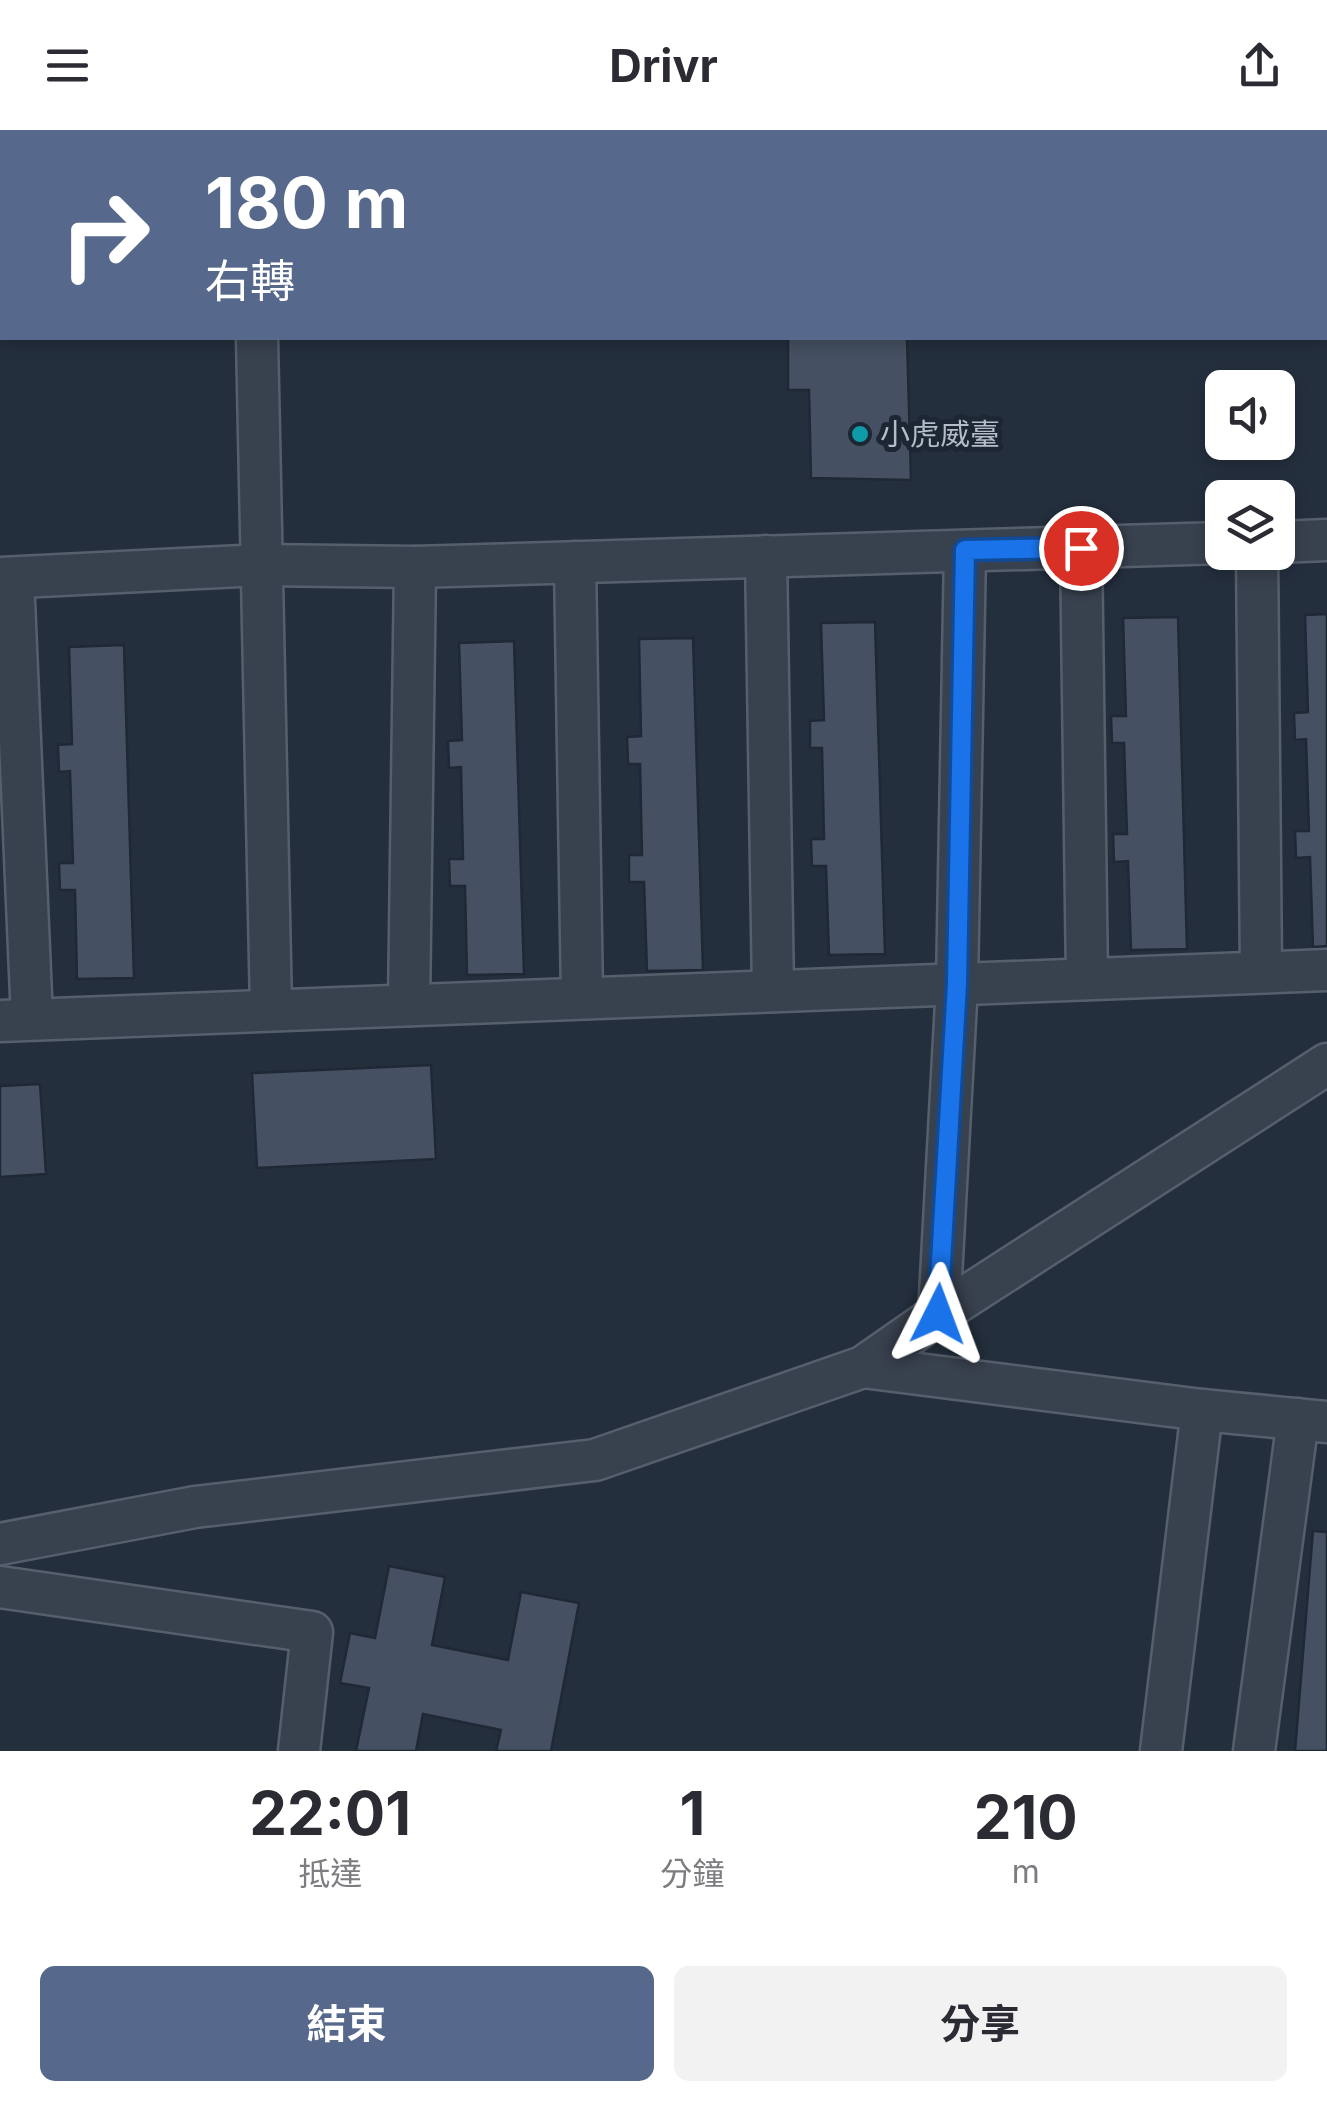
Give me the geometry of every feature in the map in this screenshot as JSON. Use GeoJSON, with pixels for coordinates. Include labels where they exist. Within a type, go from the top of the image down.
{"type":"FeatureCollection","features":[{"type":"Feature","properties":{"kind":"lane"},"geometry":{"type":"LineString","coordinates":[[257,340],[271,1010]]}},
{"type":"Feature","properties":{"kind":"lane"},"geometry":{"type":"LineString","coordinates":[[1295,541],[1327,540]]}},
{"type":"Feature","properties":{"kind":"lane"},"geometry":{"type":"LineString","coordinates":[[1205,544],[415,567],[261,564],[7,578],[16,1020],[1327,970]]}},
{"type":"Feature","properties":{"kind":"lane"},"geometry":{"type":"LineString","coordinates":[[1081,548],[1086,979]]}},
{"type":"Feature","properties":{"kind":"lane"},"geometry":{"type":"LineString","coordinates":[[938,1314],[957,984],[965,550]]}},
{"type":"Feature","properties":{"kind":"lane"},"geometry":{"type":"LineString","coordinates":[[766,556],[773,991]]}},
{"type":"Feature","properties":{"kind":"lane"},"geometry":{"type":"LineString","coordinates":[[575,562],[582,998]]}},
{"type":"Feature","properties":{"kind":"lane"},"geometry":{"type":"LineString","coordinates":[[409,1005],[415,567]]}},
{"type":"Feature","properties":{"kind":"lane"},"geometry":{"type":"LineString","coordinates":[[1258,570],[1261,972]]}},
{"type":"Feature","properties":{"kind":"lane"},"geometry":{"type":"LineString","coordinates":[[0,1544],[195,1507],[595,1460],[863,1367],[938,1314],[1327,1064]]}},
{"type":"Feature","properties":{"kind":"lane"},"geometry":{"type":"LineString","coordinates":[[863,1367],[1312,1421],[1254,1751]]}},
{"type":"Feature","properties":{"kind":"lane"},"geometry":{"type":"LineString","coordinates":[[1161,1751],[1202,1410]]}},
{"type":"Feature","properties":{"kind":"lane"},"geometry":{"type":"LineString","coordinates":[[0,1587],[312,1632],[299,1751]]}},
{"type":"Feature","properties":{"kind":"building","name":"小虎威臺"},"geometry":{"type":"Polygon","coordinates":[[[788,340],[907,340],[911,480],[811,478],[809,390],[788,390],[788,340]]]}},
{"type":"Feature","properties":{"kind":"building"},"geometry":{"type":"Polygon","coordinates":[[[1327,614],[1327,946],[1313,947],[1310,857],[1296,858],[1295,831],[1309,831],[1306,739],[1295,740],[1294,713],[1308,712],[1305,615],[1327,614]]]}},
{"type":"Feature","properties":{"kind":"building"},"geometry":{"type":"Polygon","coordinates":[[[1178,617],[1187,949],[1131,950],[1128,861],[1114,862],[1113,834],[1127,834],[1124,743],[1112,743],[1111,716],[1126,716],[1123,618],[1178,617]]]}},
{"type":"Feature","properties":{"kind":"building"},"geometry":{"type":"Polygon","coordinates":[[[875,622],[885,954],[829,955],[826,866],[812,866],[811,839],[824,839],[822,748],[810,748],[810,721],[824,720],[821,623],[875,622]]]}},
{"type":"Feature","properties":{"kind":"building"},"geometry":{"type":"Polygon","coordinates":[[[693,638],[703,970],[647,971],[644,882],[629,882],[629,855],[642,855],[640,764],[628,764],[627,737],[641,736],[639,639],[693,638]]]}},
{"type":"Feature","properties":{"kind":"building"},"geometry":{"type":"Polygon","coordinates":[[[514,641],[524,974],[467,975],[465,886],[450,886],[449,859],[463,859],[461,767],[449,768],[448,741],[462,740],[459,643],[514,641]]]}},
{"type":"Feature","properties":{"kind":"building"},"geometry":{"type":"Polygon","coordinates":[[[124,645],[134,978],[77,979],[75,890],[60,890],[59,863],[73,863],[70,771],[59,772],[58,745],[72,744],[69,647],[124,645]]]}},
{"type":"Feature","properties":{"kind":"building"},"geometry":{"type":"Polygon","coordinates":[[[431,1065],[436,1159],[257,1168],[252,1073],[431,1065]]]}},
{"type":"Feature","properties":{"kind":"building"},"geometry":{"type":"Polygon","coordinates":[[[40,1084],[46,1174],[0,1177],[0,1086],[40,1084]]]}},
{"type":"Feature","properties":{"kind":"building"},"geometry":{"type":"Polygon","coordinates":[[[1313,1531],[1327,1532],[1327,1751],[1295,1751],[1313,1531]]]}},
{"type":"Feature","properties":{"kind":"building"},"geometry":{"type":"Polygon","coordinates":[[[389,1566],[445,1577],[432,1645],[508,1660],[521,1592],[579,1603],[551,1751],[496,1751],[501,1730],[423,1714],[416,1751],[356,1751],[369,1688],[340,1683],[350,1633],[375,1638],[389,1566]]]}},
{"type":"Feature","properties":{"kind":"place","name":"小虎威臺"},"geometry":{"type":"Point","coordinates":[860,434]}},
{"type":"Feature","properties":{"kind":"route"},"geometry":{"type":"LineString","coordinates":[[938,1314],[957,984],[965,550],[1081,548]]}}]}
